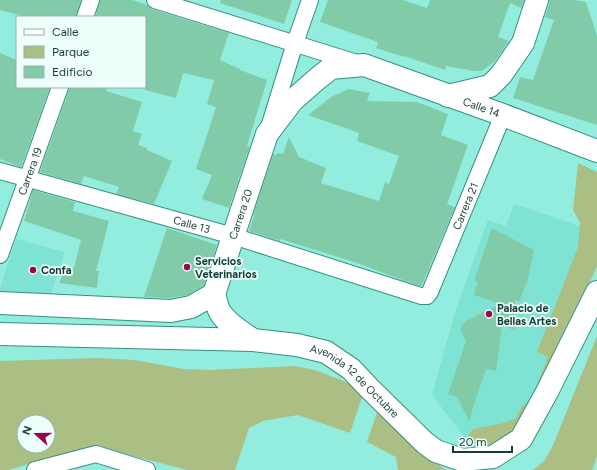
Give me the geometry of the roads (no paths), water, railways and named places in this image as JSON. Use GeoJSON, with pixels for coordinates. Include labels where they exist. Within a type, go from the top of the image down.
{"type":"FeatureCollection","features":[{"type":"Feature","properties":{"kind":"main road"},"geometry":{"type":"LineString","coordinates":[[448,96],[490,86],[501,75],[522,43],[537,0]]}},
{"type":"Feature","properties":{"kind":"main road","name":"Calle 14"},"geometry":{"type":"LineString","coordinates":[[317,79],[331,68],[364,65],[503,115],[597,151]]}},
{"type":"Feature","properties":{"kind":"main road","name":"Carrera 20"},"geometry":{"type":"LineString","coordinates":[[214,294],[267,134],[292,101],[317,79]]}},
{"type":"Feature","properties":{"kind":"main road","name":"Avenida 12 de Octubre"},"geometry":{"type":"LineString","coordinates":[[0,334],[253,340],[297,345],[326,352],[351,369],[425,443],[436,451],[462,460],[493,457],[521,439],[547,392],[597,292]]}},
{"type":"Feature","properties":{"kind":"main road"},"geometry":{"type":"LineString","coordinates":[[0,303],[171,310],[191,307],[214,294],[220,312],[226,320],[253,340]]}},
{"type":"Feature","properties":{"kind":"street"},"geometry":{"type":"LineString","coordinates":[[85,16],[91,0]]}},
{"type":"Feature","properties":{"kind":"street","name":"Calle 14"},"geometry":{"type":"LineString","coordinates":[[155,0],[364,65]]}},
{"type":"Feature","properties":{"kind":"street","name":"Carrera 20"},"geometry":{"type":"LineString","coordinates":[[267,134],[310,0]]}},
{"type":"Feature","properties":{"kind":"street","name":"Carrera 19"},"geometry":{"type":"LineString","coordinates":[[0,255],[60,88]]}},
{"type":"Feature","properties":{"kind":"street","name":"Carrera 21"},"geometry":{"type":"LineString","coordinates":[[428,296],[503,115]]}},
{"type":"Feature","properties":{"kind":"street","name":"Calle 13"},"geometry":{"type":"LineString","coordinates":[[0,171],[233,236],[421,296],[428,296]]}},
{"type":"Feature","properties":{"kind":"street"},"geometry":{"type":"LineString","coordinates":[[35,470],[96,454],[147,470]]}},
{"type":"Feature","properties":{"kind":"place","name":"Servicios Veterinarios"},"geometry":{"type":"Point","coordinates":[187,267]}},
{"type":"Feature","properties":{"kind":"place","name":"Confa"},"geometry":{"type":"Point","coordinates":[33,270]}},
{"type":"Feature","properties":{"kind":"place","name":"Palacio de Bellas Artes"},"geometry":{"type":"Point","coordinates":[489,314]}}]}
